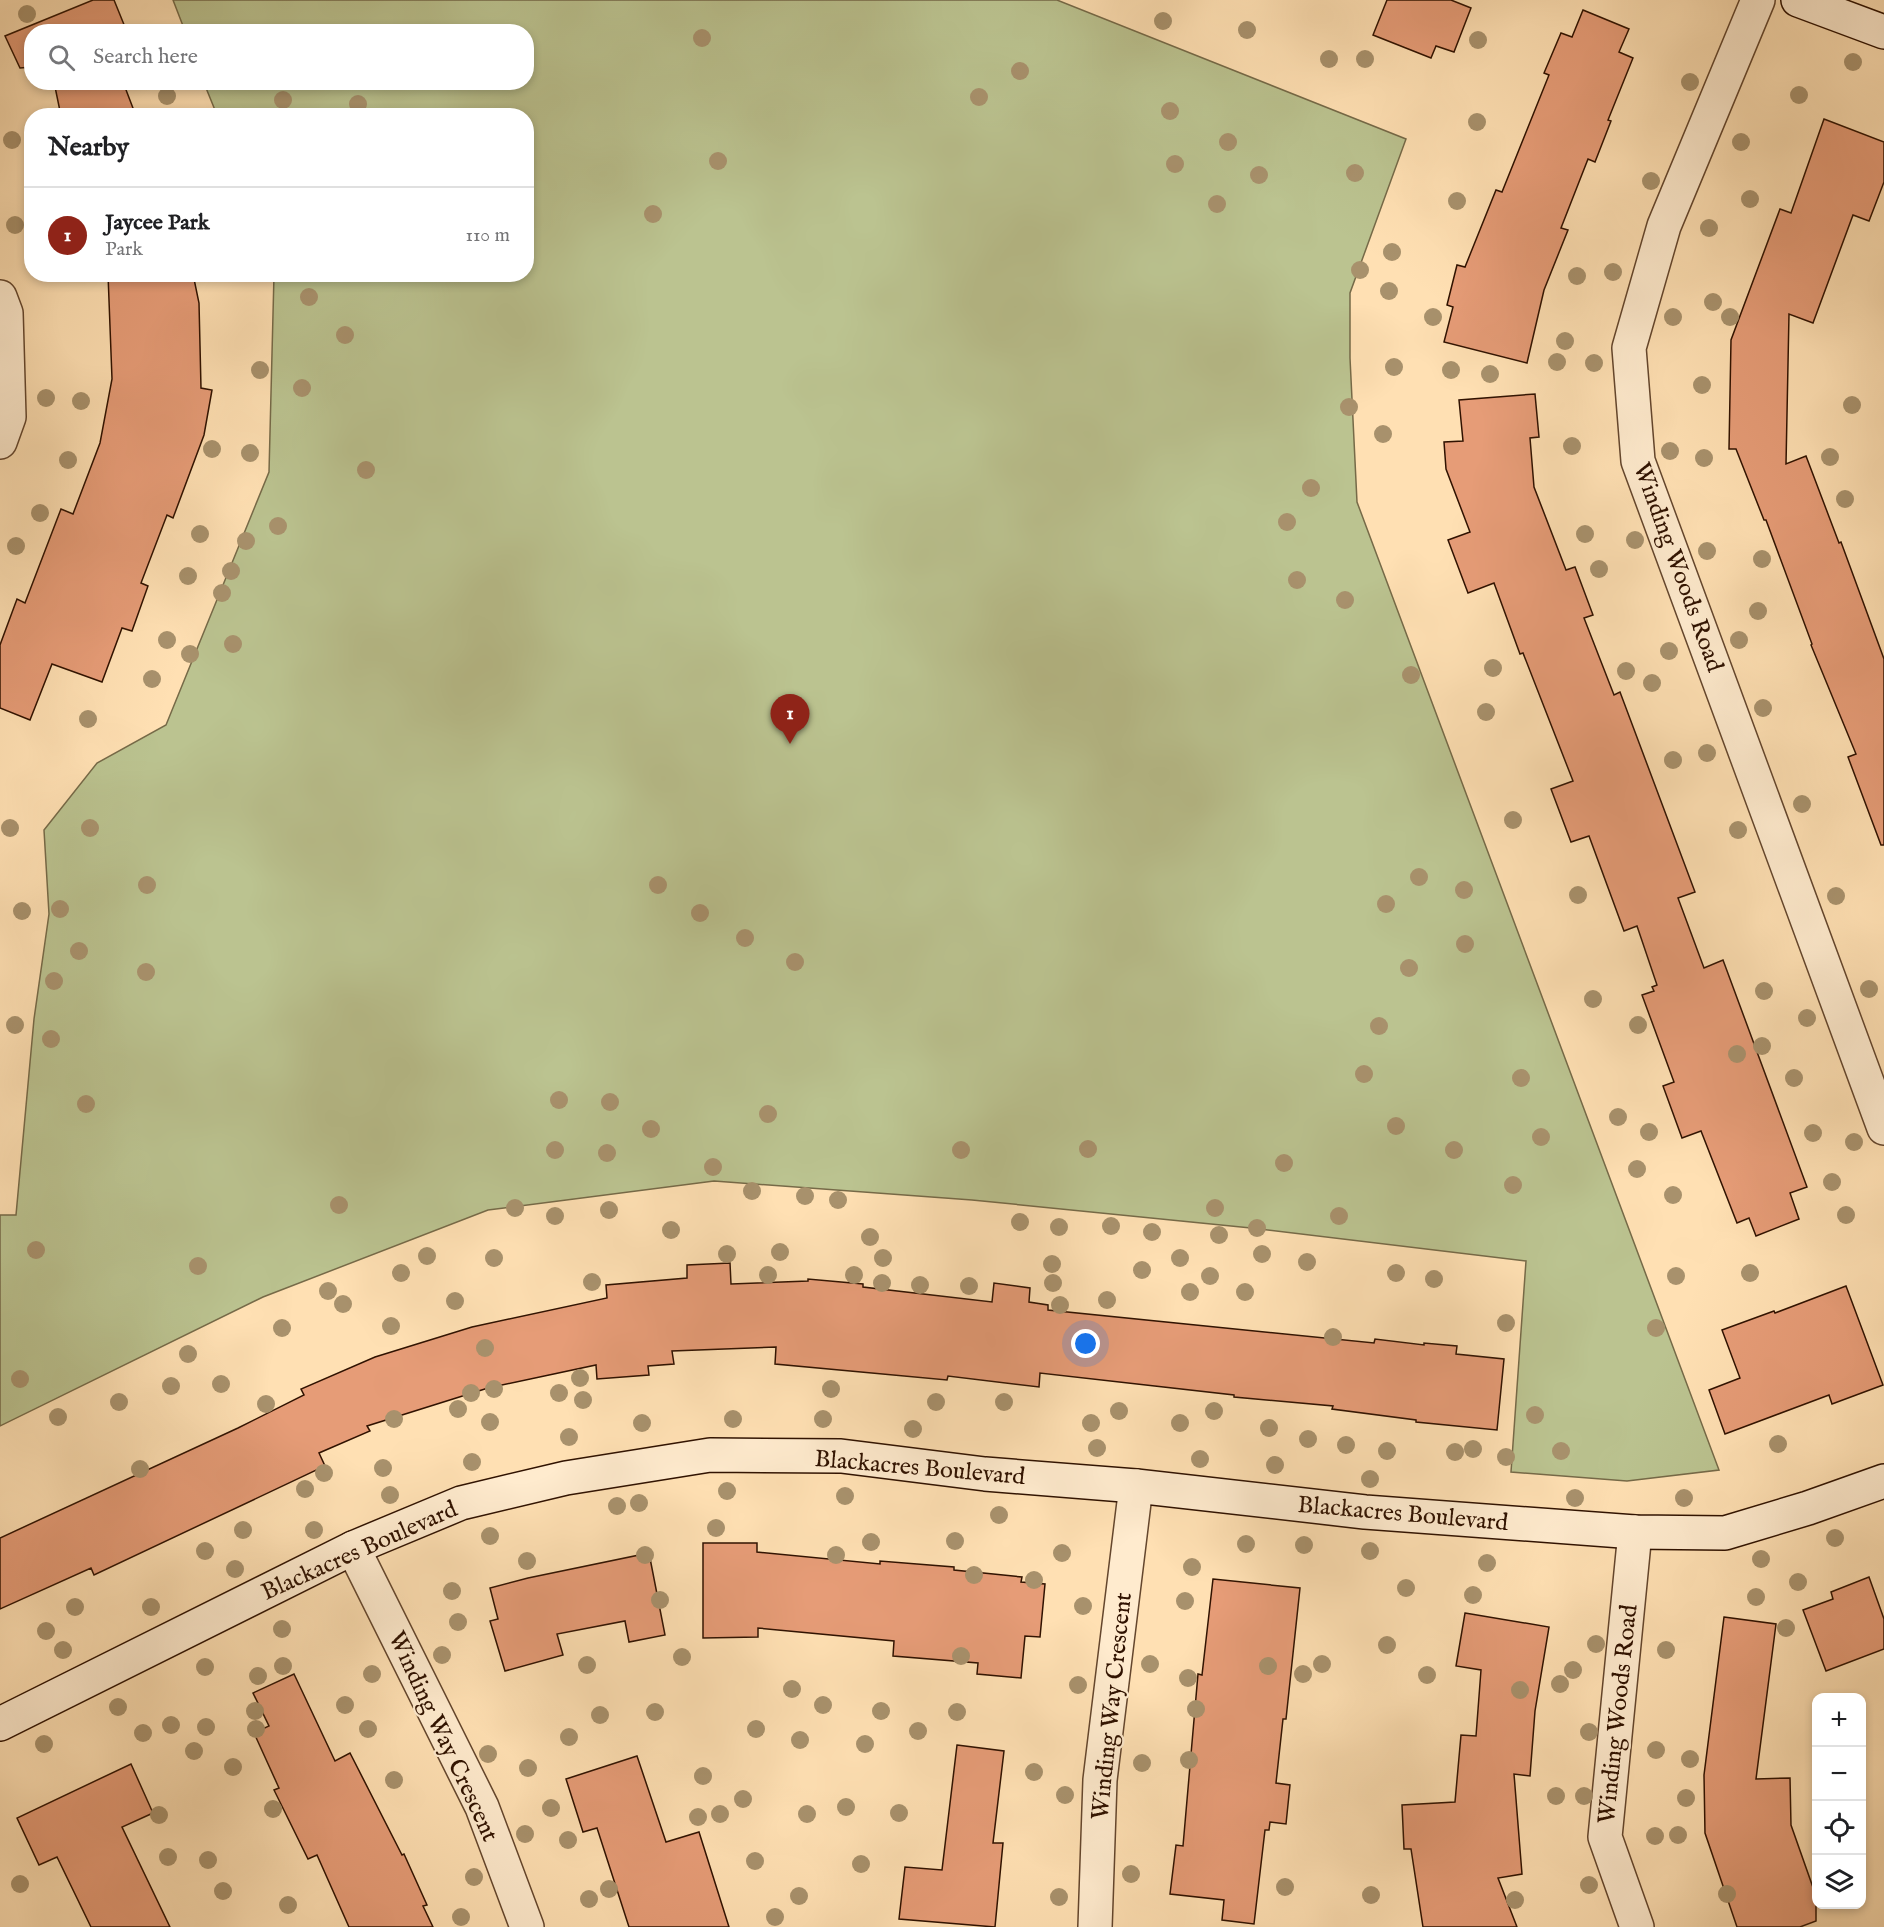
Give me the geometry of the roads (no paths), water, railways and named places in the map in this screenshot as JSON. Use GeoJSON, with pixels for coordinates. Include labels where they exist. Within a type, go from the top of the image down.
{"type":"FeatureCollection","features":[{"type":"Feature","properties":{"kind":"street","name":"Winding Woods Road"},"geometry":{"type":"LineString","coordinates":[[1758,0],[1664,226],[1629,348],[1638,460],[1884,1128]]}},
{"type":"Feature","properties":{"kind":"street"},"geometry":{"type":"LineString","coordinates":[[1798,0],[1884,32]]}},
{"type":"Feature","properties":{"kind":"street"},"geometry":{"type":"LineString","coordinates":[[0,297],[6,313],[9,417],[0,442]]}},
{"type":"Feature","properties":{"kind":"street","name":"Blackacres Boulevard"},"geometry":{"type":"LineString","coordinates":[[0,1724],[353,1548],[461,1503],[566,1479],[710,1455],[841,1456],[985,1474],[1136,1486],[1365,1512],[1635,1532],[1725,1533],[1808,1508],[1884,1481]]}},
{"type":"Feature","properties":{"kind":"street","name":"Winding Way Crescent"},"geometry":{"type":"LineString","coordinates":[[1095,1927],[1100,1780],[1136,1486]]}},
{"type":"Feature","properties":{"kind":"street","name":"Winding Woods Road"},"geometry":{"type":"LineString","coordinates":[[1635,1532],[1605,1837],[1637,1927]]}},
{"type":"Feature","properties":{"kind":"street","name":"Winding Way Crescent"},"geometry":{"type":"LineString","coordinates":[[353,1548],[482,1807],[527,1927]]}},
{"type":"Feature","properties":{"kind":"place","name":"Jaycee Park"},"geometry":{"type":"Point","coordinates":[790,744]}}]}
